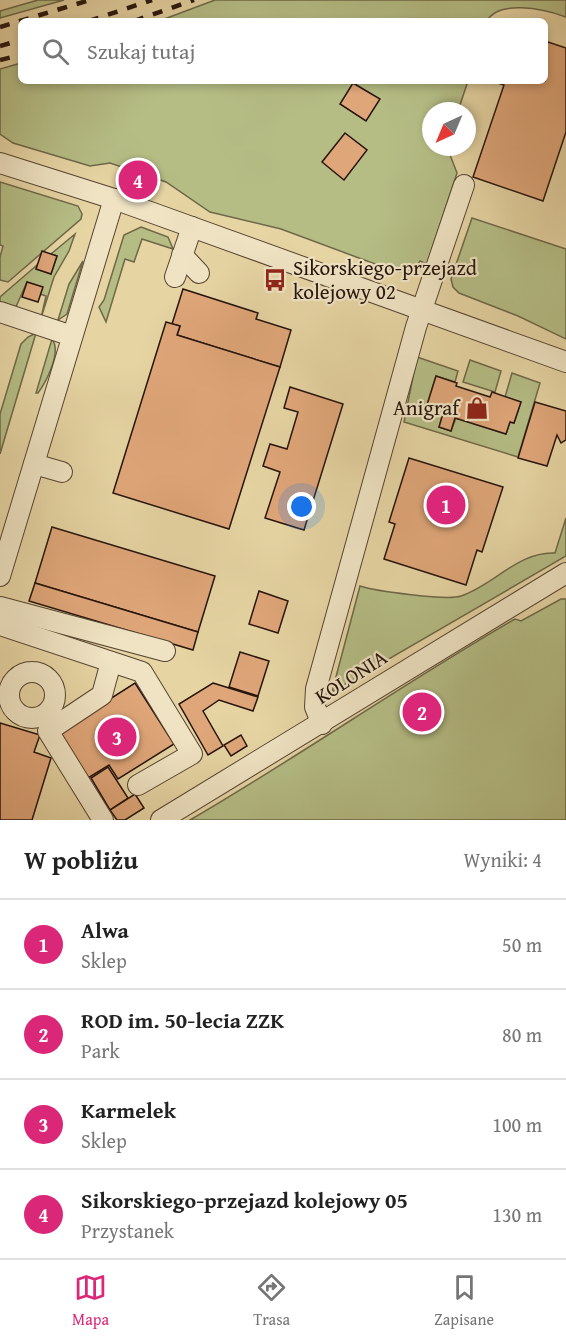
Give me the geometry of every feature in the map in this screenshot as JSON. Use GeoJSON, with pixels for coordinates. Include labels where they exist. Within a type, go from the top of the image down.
{"type":"FeatureCollection","features":[{"type":"Feature","properties":{"kind":"street"},"geometry":{"type":"LineString","coordinates":[[0,163],[114,199],[566,362]]}},
{"type":"Feature","properties":{"kind":"street"},"geometry":{"type":"LineString","coordinates":[[322,724],[315,707],[316,689],[422,310],[464,185]]}},
{"type":"Feature","properties":{"kind":"street"},"geometry":{"type":"LineString","coordinates":[[0,576],[114,199]]}},
{"type":"Feature","properties":{"kind":"street"},"geometry":{"type":"LineString","coordinates":[[175,277],[192,227]]}},
{"type":"Feature","properties":{"kind":"street"},"geometry":{"type":"LineString","coordinates":[[182,255],[199,273]]}},
{"type":"Feature","properties":{"kind":"street"},"geometry":{"type":"LineString","coordinates":[[0,312],[72,336]]}},
{"type":"Feature","properties":{"kind":"street"},"geometry":{"type":"LineString","coordinates":[[34,464],[62,472]]}},
{"type":"Feature","properties":{"kind":"street","name":"KOLONIA"},"geometry":{"type":"LineString","coordinates":[[161,820],[322,724],[421,660],[566,573]]}},
{"type":"Feature","properties":{"kind":"street"},"geometry":{"type":"LineString","coordinates":[[0,607],[165,651]]}},
{"type":"Feature","properties":{"kind":"street"},"geometry":{"type":"LineString","coordinates":[[0,625],[142,672],[192,754],[138,785]]}},
{"type":"Feature","properties":{"kind":"street"},"geometry":{"type":"LineString","coordinates":[[38,672],[48,641]]}},
{"type":"Feature","properties":{"kind":"street"},"geometry":{"type":"LineString","coordinates":[[103,820],[48,731],[102,695],[111,662]]}},
{"type":"Feature","properties":{"kind":"green space"},"geometry":{"type":"Polygon","coordinates":[[[38,0],[64,0],[0,18],[0,11],[38,0]]]}},
{"type":"Feature","properties":{"kind":"green space"},"geometry":{"type":"Polygon","coordinates":[[[215,0],[566,0],[566,17],[533,9],[511,8],[501,10],[490,18],[167,18],[215,0]]]}},
{"type":"Feature","properties":{"kind":"green space"},"geometry":{"type":"Polygon","coordinates":[[[18,64],[18,84],[467,84],[461,102],[422,102],[422,156],[450,156],[457,173],[427,264],[420,261],[409,271],[402,272],[281,229],[210,212],[166,182],[110,163],[90,166],[13,143],[0,134],[0,69],[18,64]]]}},
{"type":"Feature","properties":{"kind":"green space"},"geometry":{"type":"Polygon","coordinates":[[[0,182],[78,206],[82,214],[81,219],[8,282],[0,280],[0,257],[3,246],[0,245],[0,182]]]}},
{"type":"Feature","properties":{"kind":"green space"},"geometry":{"type":"Polygon","coordinates":[[[472,218],[566,249],[566,339],[518,316],[459,293],[453,287],[451,279],[472,218]]]}},
{"type":"Feature","properties":{"kind":"green space"},"geometry":{"type":"Polygon","coordinates":[[[141,227],[168,237],[173,249],[142,239],[134,262],[125,259],[106,322],[99,307],[104,300],[124,235],[141,227]]]}},
{"type":"Feature","properties":{"kind":"green space"},"geometry":{"type":"Polygon","coordinates":[[[75,234],[69,251],[54,277],[41,318],[46,296],[40,294],[42,287],[27,282],[15,309],[0,307],[0,297],[37,265],[36,269],[51,274],[57,256],[51,254],[75,234]]]}},
{"type":"Feature","properties":{"kind":"green space"},"geometry":{"type":"Polygon","coordinates":[[[83,261],[67,314],[58,320],[69,284],[83,261]]]}},
{"type":"Feature","properties":{"kind":"green space"},"geometry":{"type":"Polygon","coordinates":[[[36,333],[0,454],[0,414],[21,344],[36,333]]]}},
{"type":"Feature","properties":{"kind":"green space"},"geometry":{"type":"Polygon","coordinates":[[[52,339],[55,351],[52,367],[36,393],[52,339]]]}},
{"type":"Feature","properties":{"kind":"green space"},"geometry":{"type":"Polygon","coordinates":[[[417,357],[458,371],[455,382],[436,376],[427,405],[444,410],[439,427],[451,431],[456,418],[506,434],[510,422],[514,423],[521,402],[505,397],[512,373],[540,383],[518,457],[404,422],[417,357]]]}},
{"type":"Feature","properties":{"kind":"green space"},"geometry":{"type":"Polygon","coordinates":[[[470,360],[501,371],[495,392],[463,382],[470,360]]]}},
{"type":"Feature","properties":{"kind":"green space"},"geometry":{"type":"Polygon","coordinates":[[[566,518],[566,556],[332,692],[360,586],[395,593],[461,596],[530,557],[555,553],[566,518]]]}},
{"type":"Feature","properties":{"kind":"green space"},"geometry":{"type":"Polygon","coordinates":[[[561,599],[566,599],[566,820],[190,820],[474,643],[515,619],[521,621],[561,599]]]}},
{"type":"Feature","properties":{"kind":"building"},"geometry":{"type":"Polygon","coordinates":[[[548,42],[566,48],[566,132],[543,201],[473,177],[504,85],[501,84],[548,84],[548,42]]]}},
{"type":"Feature","properties":{"kind":"building"},"geometry":{"type":"Polygon","coordinates":[[[352,84],[380,99],[366,121],[340,104],[352,84]]]}},
{"type":"Feature","properties":{"kind":"building"},"geometry":{"type":"Polygon","coordinates":[[[345,133],[367,150],[344,180],[322,162],[345,133]]]}},
{"type":"Feature","properties":{"kind":"building"},"geometry":{"type":"Polygon","coordinates":[[[42,251],[57,256],[51,274],[36,269],[42,251]]]}},
{"type":"Feature","properties":{"kind":"building"},"geometry":{"type":"Polygon","coordinates":[[[27,282],[43,287],[38,302],[22,297],[27,282]]]}},
{"type":"Feature","properties":{"kind":"building"},"geometry":{"type":"Polygon","coordinates":[[[183,289],[258,313],[256,319],[291,330],[280,367],[177,335],[180,326],[172,324],[183,289]]]}},
{"type":"Feature","properties":{"kind":"building"},"geometry":{"type":"Polygon","coordinates":[[[166,322],[180,326],[177,335],[280,367],[229,529],[113,493],[166,322]]]}},
{"type":"Feature","properties":{"kind":"building","name":"Anigraf"},"geometry":{"type":"Polygon","coordinates":[[[436,376],[457,383],[456,386],[490,397],[492,392],[521,402],[514,423],[510,422],[506,434],[455,418],[451,431],[439,427],[444,410],[427,405],[436,376]]]}},
{"type":"Feature","properties":{"kind":"building"},"geometry":{"type":"Polygon","coordinates":[[[290,387],[343,404],[304,530],[265,518],[280,472],[263,466],[270,444],[287,449],[298,412],[284,408],[290,387]]]}},
{"type":"Feature","properties":{"kind":"building"},"geometry":{"type":"Polygon","coordinates":[[[535,402],[566,411],[566,440],[561,443],[557,435],[547,466],[518,458],[535,402]]]}},
{"type":"Feature","properties":{"kind":"building"},"geometry":{"type":"Polygon","coordinates":[[[409,458],[503,487],[482,552],[477,550],[466,585],[384,559],[395,524],[389,522],[409,458]]]}},
{"type":"Feature","properties":{"kind":"building"},"geometry":{"type":"Polygon","coordinates":[[[52,527],[215,576],[198,632],[35,583],[52,527]]]}},
{"type":"Feature","properties":{"kind":"building"},"geometry":{"type":"Polygon","coordinates":[[[35,583],[198,632],[193,650],[29,601],[35,583]]]}},
{"type":"Feature","properties":{"kind":"building"},"geometry":{"type":"Polygon","coordinates":[[[259,591],[288,601],[278,633],[249,624],[259,591]]]}},
{"type":"Feature","properties":{"kind":"building"},"geometry":{"type":"Polygon","coordinates":[[[240,652],[269,661],[258,696],[229,687],[240,652]]]}},
{"type":"Feature","properties":{"kind":"building"},"geometry":{"type":"Polygon","coordinates":[[[135,683],[174,744],[118,779],[109,765],[88,778],[58,732],[135,683]]]}},
{"type":"Feature","properties":{"kind":"building"},"geometry":{"type":"Polygon","coordinates":[[[213,683],[258,697],[253,711],[219,700],[203,711],[223,746],[208,755],[179,704],[213,683]]]}},
{"type":"Feature","properties":{"kind":"building"},"geometry":{"type":"Polygon","coordinates":[[[0,723],[40,735],[34,752],[51,758],[32,820],[0,820],[0,723]]]}},
{"type":"Feature","properties":{"kind":"building"},"geometry":{"type":"Polygon","coordinates":[[[241,735],[247,746],[231,756],[224,745],[241,735]]]}},
{"type":"Feature","properties":{"kind":"building"},"geometry":{"type":"Polygon","coordinates":[[[108,767],[128,798],[110,810],[91,778],[108,767]]]}},
{"type":"Feature","properties":{"kind":"building"},"geometry":{"type":"Polygon","coordinates":[[[135,794],[144,808],[125,820],[117,820],[110,810],[135,794]]]}},
{"type":"Feature","properties":{"kind":"railway"},"geometry":{"type":"LineString","coordinates":[[30,18],[90,0]]}},
{"type":"Feature","properties":{"kind":"railway"},"geometry":{"type":"LineString","coordinates":[[98,18],[152,0]]}},
{"type":"Feature","properties":{"kind":"railway"},"geometry":{"type":"LineString","coordinates":[[143,18],[194,0]]}},
{"type":"Feature","properties":{"kind":"railway"},"geometry":{"type":"LineString","coordinates":[[0,27],[18,22]]}},
{"type":"Feature","properties":{"kind":"railway"},"geometry":{"type":"LineString","coordinates":[[0,46],[18,41]]}},
{"type":"Feature","properties":{"kind":"railway"},"geometry":{"type":"LineString","coordinates":[[0,60],[18,56]]}},
{"type":"Feature","properties":{"kind":"place","name":"Sikorskiego-przejazd kolejowy 05"},"geometry":{"type":"Point","coordinates":[138,180]}},
{"type":"Feature","properties":{"kind":"place","name":"Sikorskiego-przejazd kolejowy 02"},"geometry":{"type":"Point","coordinates":[275,280]}},
{"type":"Feature","properties":{"kind":"place","name":"Anigraf"},"geometry":{"type":"Point","coordinates":[477,408]}},
{"type":"Feature","properties":{"kind":"place","name":"Alwa"},"geometry":{"type":"Point","coordinates":[446,505]}},
{"type":"Feature","properties":{"kind":"place","name":"ROD im. 50-lecia ZZK"},"geometry":{"type":"Point","coordinates":[422,712]}},
{"type":"Feature","properties":{"kind":"place","name":"Karmelek"},"geometry":{"type":"Point","coordinates":[117,737]}}]}
